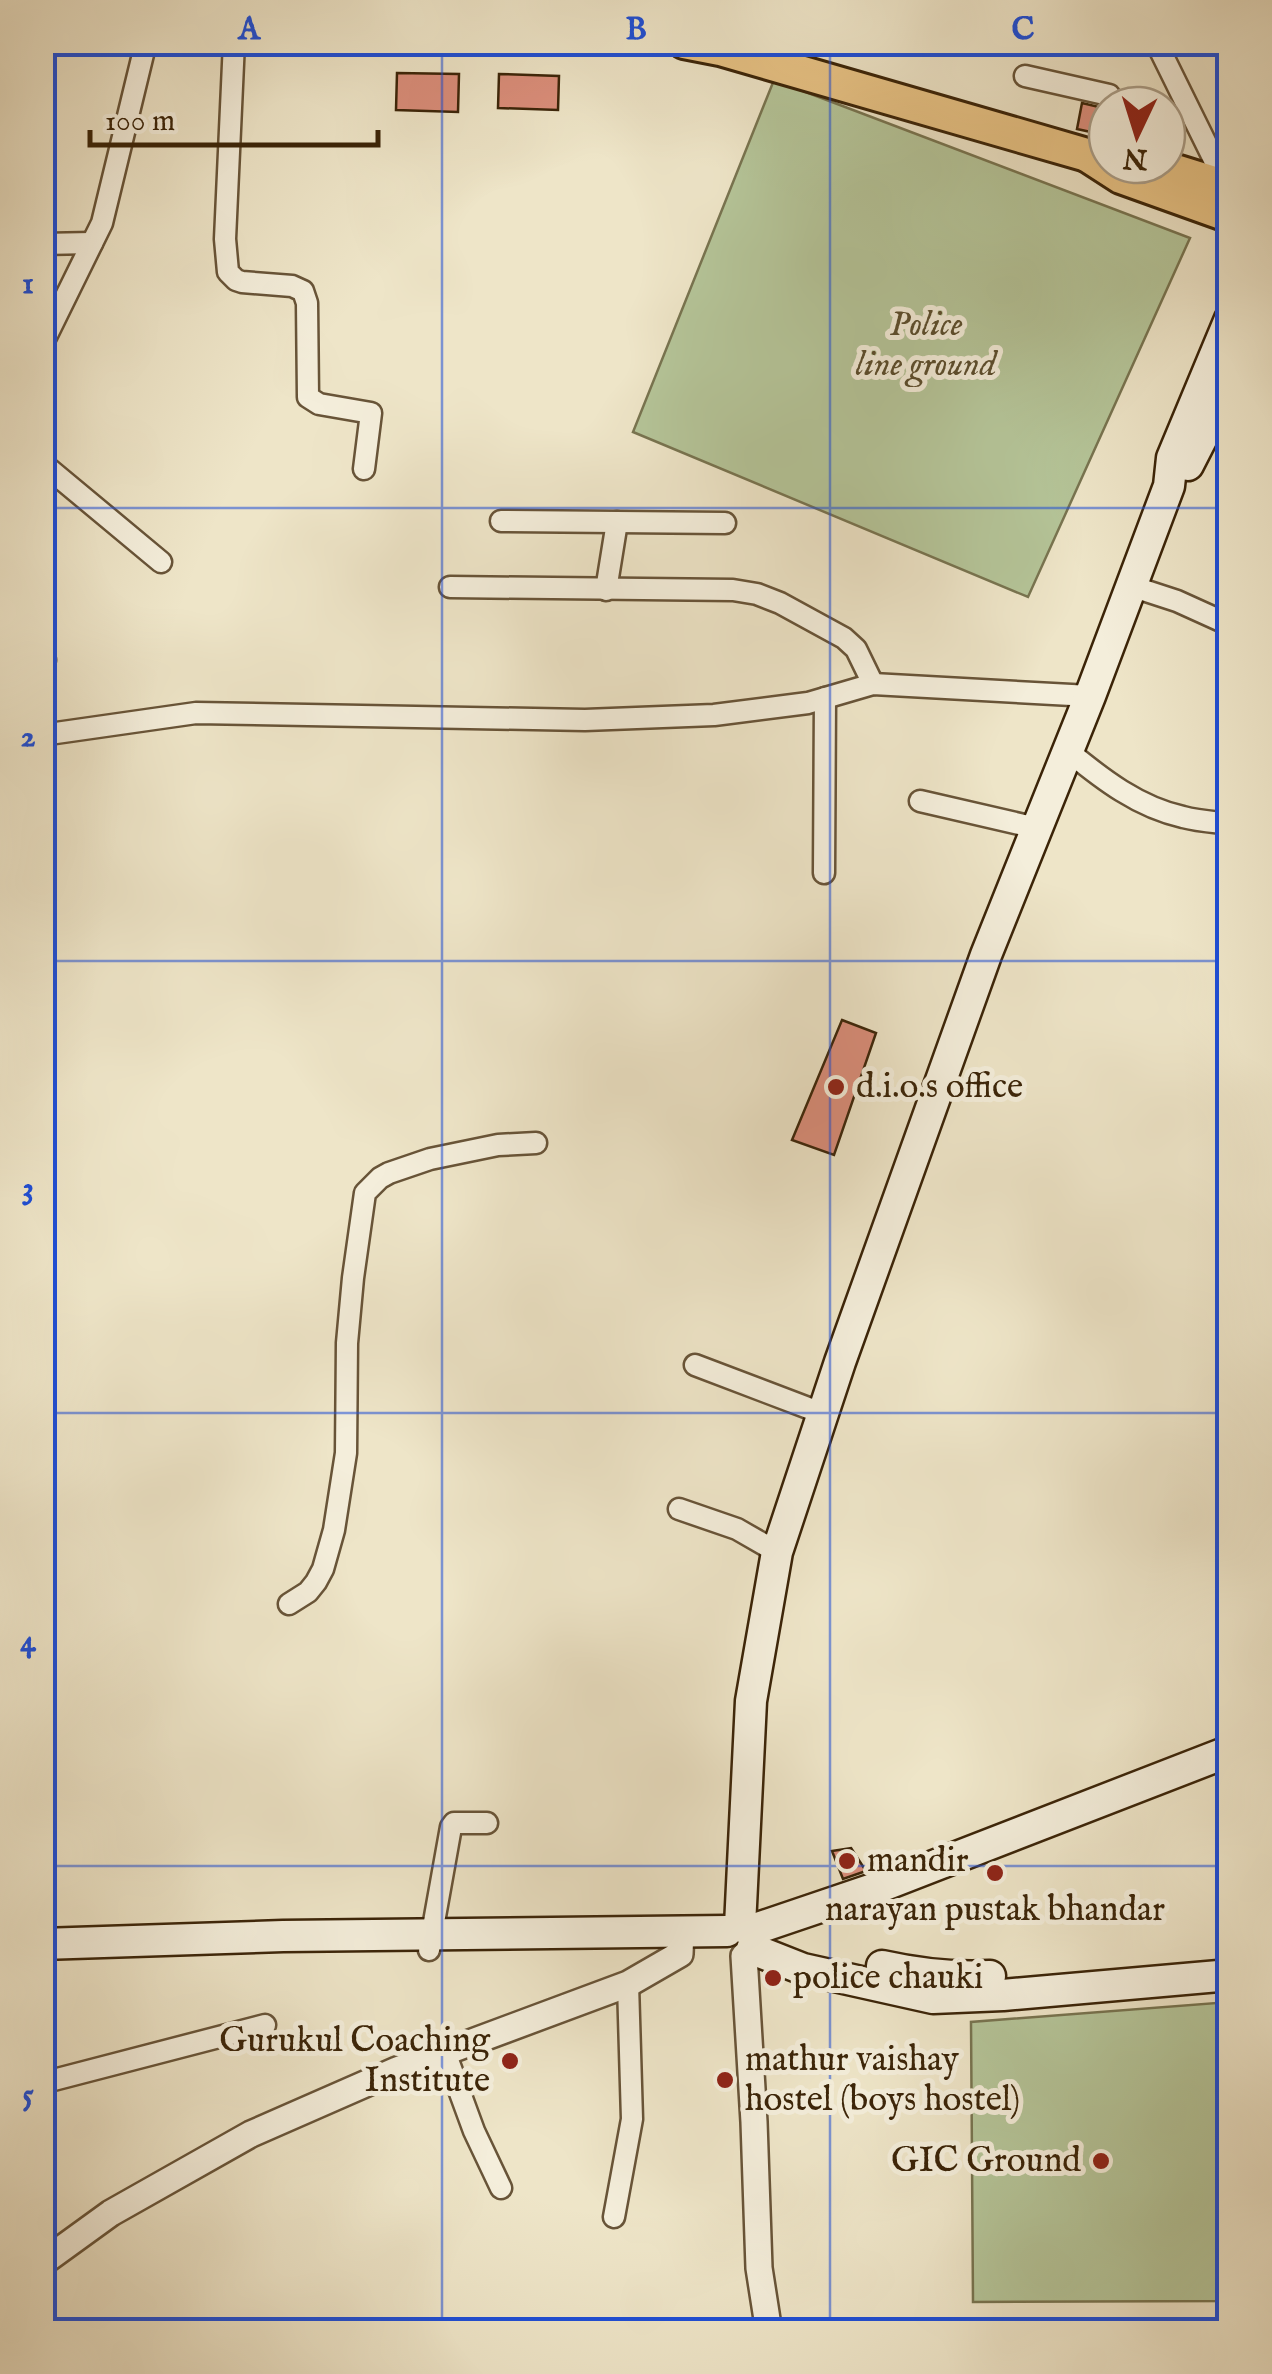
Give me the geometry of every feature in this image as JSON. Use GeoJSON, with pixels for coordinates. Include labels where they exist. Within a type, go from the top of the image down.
{"type":"FeatureCollection","features":[{"type":"Feature","properties":{"kind":"main road"},"geometry":{"type":"LineString","coordinates":[[684,42],[720,48],[1087,152]]}},
{"type":"Feature","properties":{"kind":"main road"},"geometry":{"type":"LineString","coordinates":[[1187,179],[1229,198]]}},
{"type":"Feature","properties":{"kind":"main road"},"geometry":{"type":"LineString","coordinates":[[1166,185],[1229,198]]}},
{"type":"Feature","properties":{"kind":"main road"},"geometry":{"type":"LineString","coordinates":[[741,1938],[751,1701],[777,1552],[840,1362],[986,955],[1169,486],[1172,458],[1230,319]]}},
{"type":"Feature","properties":{"kind":"main road"},"geometry":{"type":"LineString","coordinates":[[1169,486],[1190,462],[1230,384]]}},
{"type":"Feature","properties":{"kind":"main road"},"geometry":{"type":"LineString","coordinates":[[741,1938],[1230,1751]]}},
{"type":"Feature","properties":{"kind":"main road"},"geometry":{"type":"LineString","coordinates":[[45,1953],[170,1957],[431,1941],[598,1948],[681,1937],[741,1938],[915,1973],[933,1986],[968,1977],[1230,1975]]}},
{"type":"Feature","properties":{"kind":"main road"},"geometry":{"type":"LineString","coordinates":[[1138,1974],[1230,1957]]}},
{"type":"Feature","properties":{"kind":"street"},"geometry":{"type":"LineString","coordinates":[[42,346],[105,212],[146,42]]}},
{"type":"Feature","properties":{"kind":"street"},"geometry":{"type":"LineString","coordinates":[[234,42],[225,238],[228,272],[242,282],[303,290],[308,397],[319,404],[371,413],[364,469]]}},
{"type":"Feature","properties":{"kind":"street"},"geometry":{"type":"LineString","coordinates":[[1156,42],[1229,198]]}},
{"type":"Feature","properties":{"kind":"street"},"geometry":{"type":"LineString","coordinates":[[1025,76],[1087,90]]}},
{"type":"Feature","properties":{"kind":"street"},"geometry":{"type":"LineString","coordinates":[[42,244],[92,243]]}},
{"type":"Feature","properties":{"kind":"street"},"geometry":{"type":"LineString","coordinates":[[42,463],[161,562]]}},
{"type":"Feature","properties":{"kind":"street"},"geometry":{"type":"LineString","coordinates":[[501,521],[725,523]]}},
{"type":"Feature","properties":{"kind":"street"},"geometry":{"type":"LineString","coordinates":[[606,590],[618,522]]}},
{"type":"Feature","properties":{"kind":"street"},"geometry":{"type":"LineString","coordinates":[[1131,586],[1230,625]]}},
{"type":"Feature","properties":{"kind":"street"},"geometry":{"type":"LineString","coordinates":[[450,587],[733,590],[757,594],[844,638],[856,648],[874,684]]}},
{"type":"Feature","properties":{"kind":"street"},"geometry":{"type":"LineString","coordinates":[[42,735],[196,714],[585,720],[714,716],[790,706],[874,684],[1090,696]]}},
{"type":"Feature","properties":{"kind":"street"},"geometry":{"type":"LineString","coordinates":[[824,873],[825,698]]}},
{"type":"Feature","properties":{"kind":"street"},"geometry":{"type":"LineString","coordinates":[[1068,751],[1105,782],[1157,810],[1230,824]]}},
{"type":"Feature","properties":{"kind":"street"},"geometry":{"type":"LineString","coordinates":[[920,801],[1037,828]]}},
{"type":"Feature","properties":{"kind":"street"},"geometry":{"type":"LineString","coordinates":[[289,1604],[316,1582],[334,1530],[346,1453],[347,1343],[353,1278],[366,1193],[388,1174],[430,1159],[498,1145],[536,1143]]}},
{"type":"Feature","properties":{"kind":"street"},"geometry":{"type":"LineString","coordinates":[[695,1365],[824,1414]]}},
{"type":"Feature","properties":{"kind":"street"},"geometry":{"type":"LineString","coordinates":[[680,1509],[737,1529],[777,1552]]}},
{"type":"Feature","properties":{"kind":"street"},"geometry":{"type":"LineString","coordinates":[[431,1941],[451,1826],[466,1822],[488,1824]]}},
{"type":"Feature","properties":{"kind":"street"},"geometry":{"type":"LineString","coordinates":[[42,2263],[111,2213],[250,2134],[396,2070],[628,1984],[680,1954],[681,1937]]}},
{"type":"Feature","properties":{"kind":"street"},"geometry":{"type":"LineString","coordinates":[[741,1938],[759,2268],[768,2332]]}},
{"type":"Feature","properties":{"kind":"street"},"geometry":{"type":"LineString","coordinates":[[614,2217],[632,2119],[628,1984]]}},
{"type":"Feature","properties":{"kind":"street"},"geometry":{"type":"LineString","coordinates":[[42,2083],[264,2025]]}},
{"type":"Feature","properties":{"kind":"street"},"geometry":{"type":"LineString","coordinates":[[445,2052],[474,2131],[501,2188]]}},
{"type":"Feature","properties":{"kind":"green space","name":"Police line ground"},"geometry":{"type":"Polygon","coordinates":[[[774,80],[1190,238],[1028,597],[633,432],[774,80]]]}},
{"type":"Feature","properties":{"kind":"green space","name":"GIC Ground"},"geometry":{"type":"Polygon","coordinates":[[[1229,2002],[1229,2301],[973,2302],[971,2022],[1229,2002]]]}},
{"type":"Feature","properties":{"kind":"building"},"geometry":{"type":"Polygon","coordinates":[[[397,73],[459,74],[458,112],[396,110],[397,73]]]}},
{"type":"Feature","properties":{"kind":"building"},"geometry":{"type":"Polygon","coordinates":[[[499,74],[559,76],[558,110],[498,108],[499,74]]]}},
{"type":"Feature","properties":{"kind":"building"},"geometry":{"type":"Polygon","coordinates":[[[1082,103],[1087,104],[1087,131],[1077,129],[1082,103]]]}},
{"type":"Feature","properties":{"kind":"building","name":"d.i.o.s office"},"geometry":{"type":"Polygon","coordinates":[[[842,1020],[876,1033],[834,1155],[792,1140],[842,1020]]]}},
{"type":"Feature","properties":{"kind":"building","name":"mandir"},"geometry":{"type":"Polygon","coordinates":[[[851,1848],[866,1871],[843,1879],[832,1851],[851,1848]]]}},
{"type":"Feature","properties":{"kind":"place","name":"d.i.o.s office"},"geometry":{"type":"Point","coordinates":[836,1087]}},
{"type":"Feature","properties":{"kind":"place","name":"mandir"},"geometry":{"type":"Point","coordinates":[847,1861]}},
{"type":"Feature","properties":{"kind":"place","name":"narayan pustak bhandar"},"geometry":{"type":"Point","coordinates":[995,1873]}},
{"type":"Feature","properties":{"kind":"place","name":"police chauki"},"geometry":{"type":"Point","coordinates":[773,1978]}},
{"type":"Feature","properties":{"kind":"place","name":"Gurukul Coaching Institute"},"geometry":{"type":"Point","coordinates":[510,2061]}},
{"type":"Feature","properties":{"kind":"place","name":"mathur vaishay hostel (boys hostel)"},"geometry":{"type":"Point","coordinates":[725,2080]}},
{"type":"Feature","properties":{"kind":"place","name":"GIC Ground"},"geometry":{"type":"Point","coordinates":[1101,2161]}}]}
